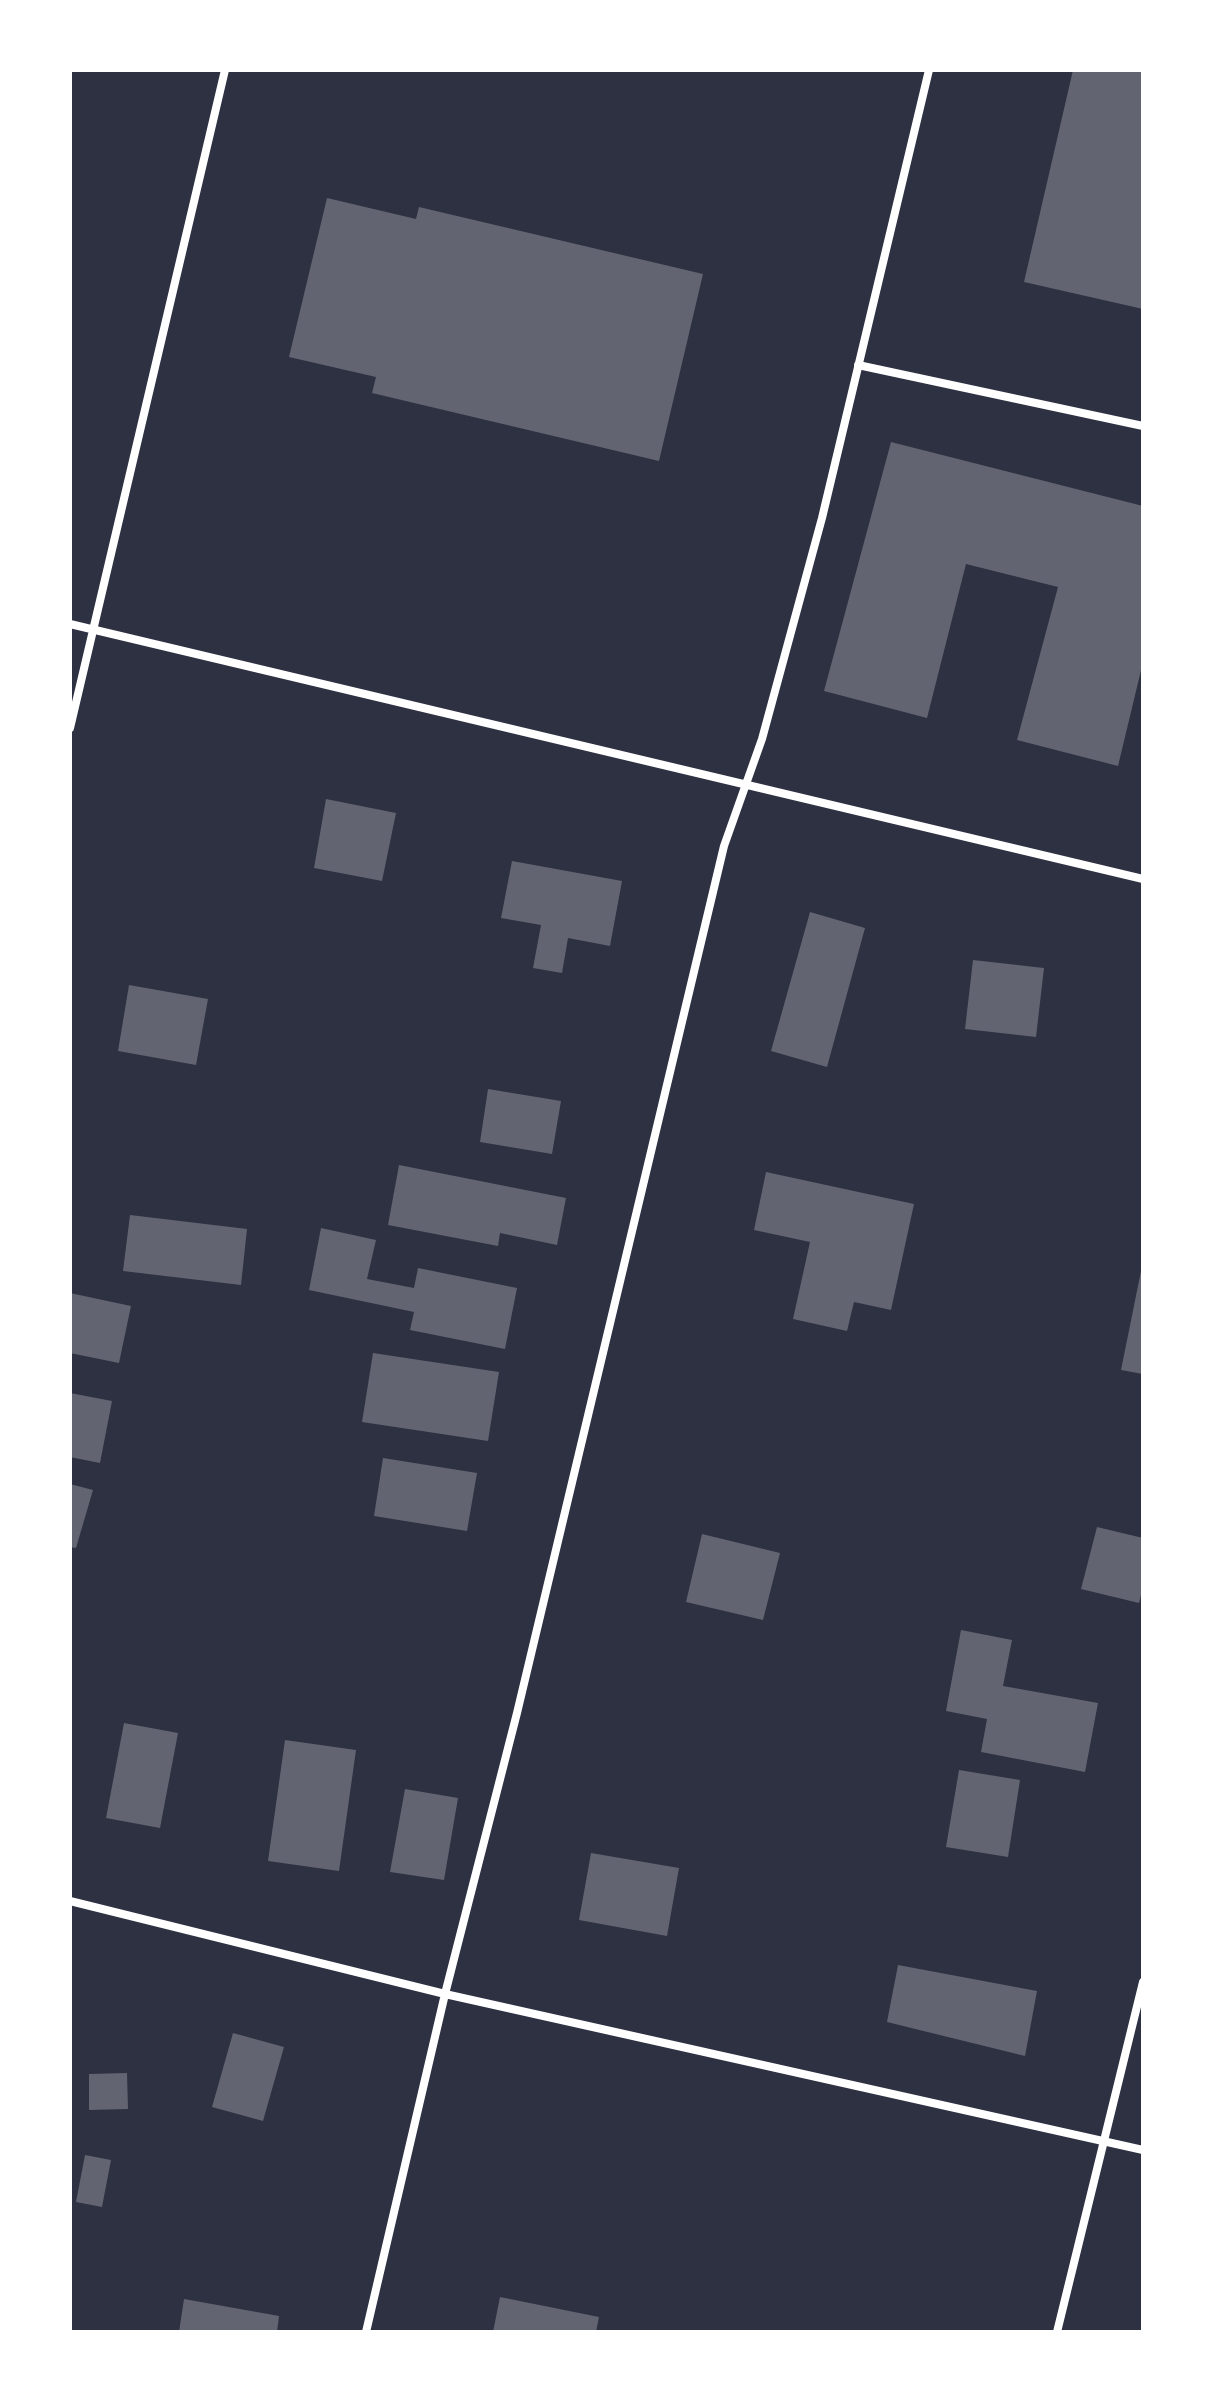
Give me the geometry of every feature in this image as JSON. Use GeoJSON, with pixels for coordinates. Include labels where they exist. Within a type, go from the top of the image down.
{"type":"FeatureCollection","features":[{"type":"Feature","properties":{"kind":"street"},"geometry":{"type":"LineString","coordinates":[[70,728],[225,70]]}},
{"type":"Feature","properties":{"kind":"street"},"geometry":{"type":"LineString","coordinates":[[366,2332],[724,846],[762,739],[822,518],[929,70]]}},
{"type":"Feature","properties":{"kind":"street"},"geometry":{"type":"LineString","coordinates":[[858,365],[1143,426]]}},
{"type":"Feature","properties":{"kind":"street"},"geometry":{"type":"LineString","coordinates":[[70,624],[1143,879]]}},
{"type":"Feature","properties":{"kind":"street"},"geometry":{"type":"LineString","coordinates":[[70,1901],[445,1994],[1143,2150]]}},
{"type":"Feature","properties":{"kind":"street"},"geometry":{"type":"LineString","coordinates":[[1057,2332],[1143,1982]]}},
{"type":"Feature","properties":{"kind":"building"},"geometry":{"type":"Polygon","coordinates":[[[1073,70],[1143,70],[1143,309],[1024,282],[1073,70]]]}},
{"type":"Feature","properties":{"kind":"building"},"geometry":{"type":"Polygon","coordinates":[[[327,198],[416,219],[419,207],[703,274],[659,461],[372,393],[376,377],[289,357],[327,198]]]}},
{"type":"Feature","properties":{"kind":"building"},"geometry":{"type":"Polygon","coordinates":[[[891,442],[1143,506],[1143,662],[1118,766],[1017,740],[1058,587],[966,564],[927,718],[824,691],[891,442]]]}},
{"type":"Feature","properties":{"kind":"building"},"geometry":{"type":"Polygon","coordinates":[[[326,799],[396,813],[382,881],[314,868],[326,799]]]}},
{"type":"Feature","properties":{"kind":"building"},"geometry":{"type":"Polygon","coordinates":[[[512,861],[622,881],[610,946],[568,938],[562,973],[533,968],[541,925],[501,918],[512,861]]]}},
{"type":"Feature","properties":{"kind":"building"},"geometry":{"type":"Polygon","coordinates":[[[810,912],[865,928],[827,1067],[771,1051],[810,912]]]}},
{"type":"Feature","properties":{"kind":"building"},"geometry":{"type":"Polygon","coordinates":[[[973,960],[1044,968],[1036,1037],[965,1029],[973,960]]]}},
{"type":"Feature","properties":{"kind":"building"},"geometry":{"type":"Polygon","coordinates":[[[129,985],[208,999],[196,1065],[118,1051],[129,985]]]}},
{"type":"Feature","properties":{"kind":"building"},"geometry":{"type":"Polygon","coordinates":[[[488,1089],[561,1101],[552,1154],[480,1142],[488,1089]]]}},
{"type":"Feature","properties":{"kind":"building"},"geometry":{"type":"Polygon","coordinates":[[[399,1165],[566,1198],[557,1245],[500,1233],[498,1246],[388,1225],[399,1165]]]}},
{"type":"Feature","properties":{"kind":"building"},"geometry":{"type":"Polygon","coordinates":[[[766,1172],[914,1204],[891,1310],[854,1302],[847,1331],[793,1319],[810,1242],[754,1230],[766,1172]]]}},
{"type":"Feature","properties":{"kind":"building"},"geometry":{"type":"Polygon","coordinates":[[[130,1215],[247,1229],[241,1285],[123,1271],[130,1215]]]}},
{"type":"Feature","properties":{"kind":"building"},"geometry":{"type":"Polygon","coordinates":[[[321,1228],[376,1240],[367,1279],[414,1288],[418,1268],[517,1288],[505,1349],[410,1330],[414,1312],[309,1290],[321,1228]]]}},
{"type":"Feature","properties":{"kind":"building"},"geometry":{"type":"Polygon","coordinates":[[[1143,1266],[1143,1374],[1121,1370],[1143,1266]]]}},
{"type":"Feature","properties":{"kind":"building"},"geometry":{"type":"Polygon","coordinates":[[[70,1293],[131,1306],[119,1363],[70,1353],[70,1293]]]}},
{"type":"Feature","properties":{"kind":"building"},"geometry":{"type":"Polygon","coordinates":[[[373,1353],[499,1372],[488,1441],[362,1422],[373,1353]]]}},
{"type":"Feature","properties":{"kind":"building"},"geometry":{"type":"Polygon","coordinates":[[[70,1393],[112,1401],[100,1463],[70,1457],[70,1393]]]}},
{"type":"Feature","properties":{"kind":"building"},"geometry":{"type":"Polygon","coordinates":[[[383,1458],[477,1473],[467,1531],[374,1516],[383,1458]]]}},
{"type":"Feature","properties":{"kind":"building"},"geometry":{"type":"Polygon","coordinates":[[[70,1484],[93,1490],[76,1548],[70,1547],[70,1484]]]}},
{"type":"Feature","properties":{"kind":"building"},"geometry":{"type":"Polygon","coordinates":[[[1097,1527],[1143,1538],[1143,1587],[1139,1603],[1081,1589],[1097,1527]]]}},
{"type":"Feature","properties":{"kind":"building"},"geometry":{"type":"Polygon","coordinates":[[[702,1534],[780,1553],[763,1620],[686,1602],[702,1534]]]}},
{"type":"Feature","properties":{"kind":"building"},"geometry":{"type":"Polygon","coordinates":[[[961,1630],[1012,1640],[1003,1686],[1098,1703],[1085,1772],[981,1752],[987,1719],[946,1711],[961,1630]]]}},
{"type":"Feature","properties":{"kind":"building"},"geometry":{"type":"Polygon","coordinates":[[[124,1723],[178,1733],[160,1828],[106,1818],[124,1723]]]}},
{"type":"Feature","properties":{"kind":"building"},"geometry":{"type":"Polygon","coordinates":[[[285,1740],[356,1750],[339,1871],[268,1861],[285,1740]]]}},
{"type":"Feature","properties":{"kind":"building"},"geometry":{"type":"Polygon","coordinates":[[[959,1770],[1020,1780],[1008,1857],[946,1847],[959,1770]]]}},
{"type":"Feature","properties":{"kind":"building"},"geometry":{"type":"Polygon","coordinates":[[[405,1789],[458,1798],[444,1880],[390,1872],[405,1789]]]}},
{"type":"Feature","properties":{"kind":"building"},"geometry":{"type":"Polygon","coordinates":[[[591,1853],[679,1868],[667,1936],[579,1920],[591,1853]]]}},
{"type":"Feature","properties":{"kind":"building"},"geometry":{"type":"Polygon","coordinates":[[[898,1965],[1037,1991],[1025,2056],[887,2022],[898,1965]]]}},
{"type":"Feature","properties":{"kind":"building"},"geometry":{"type":"Polygon","coordinates":[[[233,2033],[284,2047],[263,2121],[212,2107],[233,2033]]]}},
{"type":"Feature","properties":{"kind":"building"},"geometry":{"type":"Polygon","coordinates":[[[127,2073],[128,2109],[89,2110],[89,2074],[127,2073]]]}},
{"type":"Feature","properties":{"kind":"building"},"geometry":{"type":"Polygon","coordinates":[[[85,2155],[111,2160],[102,2207],[76,2202],[85,2155]]]}},
{"type":"Feature","properties":{"kind":"building"},"geometry":{"type":"Polygon","coordinates":[[[500,2297],[599,2317],[596,2332],[493,2332],[500,2297]]]}},
{"type":"Feature","properties":{"kind":"building"},"geometry":{"type":"Polygon","coordinates":[[[184,2299],[279,2316],[277,2332],[179,2332],[184,2299]]]}}]}
